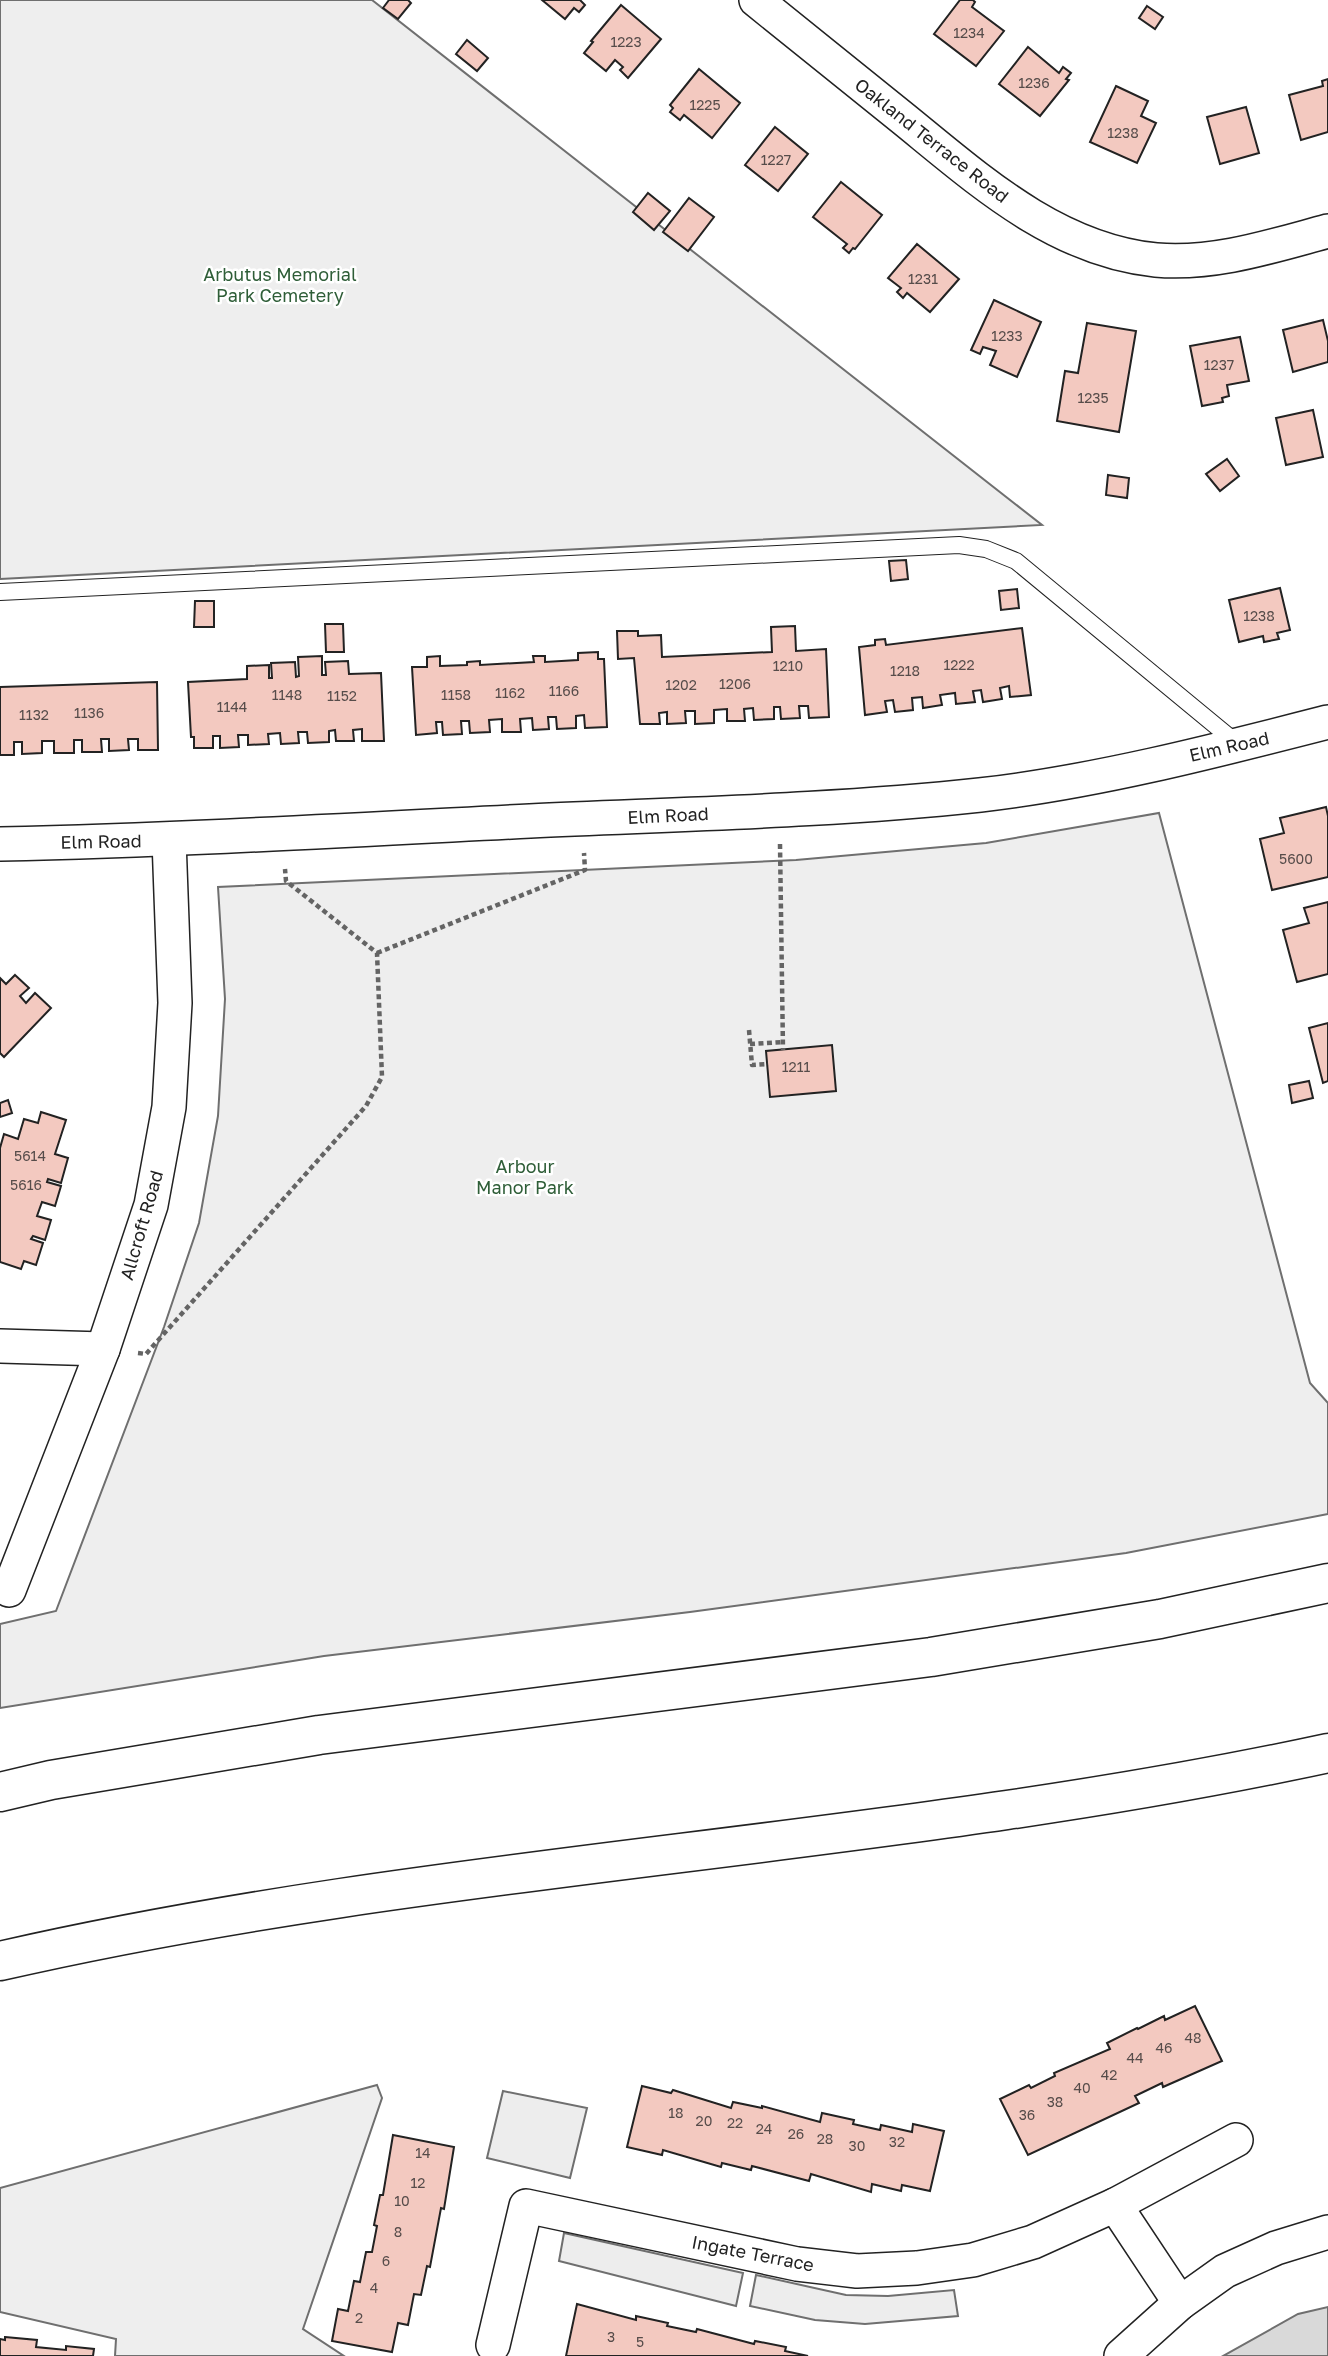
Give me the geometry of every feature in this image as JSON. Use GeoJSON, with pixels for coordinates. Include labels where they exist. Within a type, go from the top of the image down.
{"type":"FeatureCollection","features":[{"type":"Feature","properties":{"kind":"highway"},"geometry":{"type":"LineString","coordinates":[[0,1791],[319,1735],[931,1657],[1160,1619],[1328,1583]]}},
{"type":"Feature","properties":{"kind":"highway"},"geometry":{"type":"LineString","coordinates":[[0,1961],[101,1938],[334,1899],[953,1819],[1088,1799],[1328,1753]]}},
{"type":"Feature","properties":{"kind":"street","name":"Oakland Terrace Road"},"geometry":{"type":"LineString","coordinates":[[756,0],[997,195],[1046,224],[1093,247],[1156,260],[1207,260],[1254,251],[1328,231]]}},
{"type":"Feature","properties":{"kind":"street","name":"Elm Road"},"geometry":{"type":"LineString","coordinates":[[0,844],[169,840],[779,810],[981,795],[1101,775],[1239,745],[1328,722]]}},
{"type":"Feature","properties":{"kind":"street","name":"Allcroft Road"},"geometry":{"type":"LineString","coordinates":[[4,1592],[103,1349],[151,1205],[169,1107],[175,1003],[169,840]]}},
{"type":"Feature","properties":{"kind":"street"},"geometry":{"type":"LineString","coordinates":[[0,1346],[103,1349]]}},
{"type":"Feature","properties":{"kind":"street","name":"Ingate Terrace"},"geometry":{"type":"LineString","coordinates":[[493,2345],[526,2206],[797,2264],[857,2271],[917,2268],[972,2260],[1033,2242],[1115,2205],[1236,2140]]}},
{"type":"Feature","properties":{"kind":"street"},"geometry":{"type":"LineString","coordinates":[[1115,2205],[1180,2303]]}},
{"type":"Feature","properties":{"kind":"street"},"geometry":{"type":"LineString","coordinates":[[1121,2356],[1180,2303],[1225,2271],[1276,2248],[1328,2232]]}},
{"type":"Feature","properties":{"kind":"lane"},"geometry":{"type":"LineString","coordinates":[[0,592],[959,545],[986,549],[1016,561],[1239,745]]}},
{"type":"Feature","properties":{"kind":"path"},"geometry":{"type":"LineString","coordinates":[[779,810],[783,1050]]}},
{"type":"Feature","properties":{"kind":"path"},"geometry":{"type":"LineString","coordinates":[[377,953],[585,870],[584,819]]}},
{"type":"Feature","properties":{"kind":"path"},"geometry":{"type":"LineString","coordinates":[[103,1349],[146,1354],[366,1106],[382,1077],[377,953],[286,881],[282,834]]}},
{"type":"Feature","properties":{"kind":"path"},"geometry":{"type":"LineString","coordinates":[[750,1030],[752,1065],[768,1064]]}},
{"type":"Feature","properties":{"kind":"path"},"geometry":{"type":"LineString","coordinates":[[750,1044],[783,1042]]}},
{"type":"Feature","properties":{"kind":"green space","name":"Arbutus Memorial Park Cemetery"},"geometry":{"type":"Polygon","coordinates":[[[0,0],[372,0],[1042,525],[0,579],[0,0]]]}},
{"type":"Feature","properties":{"kind":"green space","name":"Arbour Manor Park"},"geometry":{"type":"Polygon","coordinates":[[[1159,813],[1310,1383],[1328,1403],[1328,1514],[1126,1553],[690,1612],[324,1656],[0,1708],[0,1624],[56,1611],[164,1327],[199,1223],[218,1116],[225,999],[218,887],[796,860],[986,843],[1159,813]]]}},
{"type":"Feature","properties":{"kind":"green space"},"geometry":{"type":"Polygon","coordinates":[[[377,2085],[382,2098],[303,2329],[344,2356],[115,2356],[116,2339],[0,2312],[0,2188],[377,2085]]]}},
{"type":"Feature","properties":{"kind":"shaded area"},"geometry":{"type":"Polygon","coordinates":[[[503,2091],[587,2108],[570,2178],[487,2158],[503,2091]]]}},
{"type":"Feature","properties":{"kind":"shaded area"},"geometry":{"type":"Polygon","coordinates":[[[564,2233],[743,2273],[736,2306],[559,2261],[564,2233]]]}},
{"type":"Feature","properties":{"kind":"shaded area"},"geometry":{"type":"Polygon","coordinates":[[[756,2275],[846,2295],[888,2296],[954,2290],[958,2316],[865,2324],[815,2320],[750,2306],[756,2275]]]}},
{"type":"Feature","properties":{"kind":"shaded area"},"geometry":{"type":"Polygon","coordinates":[[[1328,2307],[1328,2356],[1223,2356],[1298,2314],[1328,2307]]]}},
{"type":"Feature","properties":{"kind":"building"},"geometry":{"type":"Polygon","coordinates":[[[389,0],[408,0],[411,3],[398,19],[383,8],[389,0]]]}},
{"type":"Feature","properties":{"kind":"building"},"geometry":{"type":"Polygon","coordinates":[[[542,0],[580,0],[585,5],[579,12],[574,8],[565,19],[542,0]]]}},
{"type":"Feature","properties":{"kind":"building"},"geometry":{"type":"Polygon","coordinates":[[[960,0],[973,0],[975,2],[972,7],[1004,31],[976,66],[934,34],[960,0]]]}},
{"type":"Feature","properties":{"kind":"building"},"geometry":{"type":"Polygon","coordinates":[[[621,5],[661,39],[628,78],[620,70],[623,67],[615,60],[606,71],[584,53],[621,5]]]}},
{"type":"Feature","properties":{"kind":"building"},"geometry":{"type":"Polygon","coordinates":[[[1147,6],[1163,17],[1155,29],[1139,18],[1147,6]]]}},
{"type":"Feature","properties":{"kind":"building"},"geometry":{"type":"Polygon","coordinates":[[[467,40],[488,58],[477,71],[456,54],[467,40]]]}},
{"type":"Feature","properties":{"kind":"building"},"geometry":{"type":"Polygon","coordinates":[[[1028,47],[1059,73],[1063,67],[1071,73],[1066,79],[1069,80],[1040,116],[999,84],[1028,47]]]}},
{"type":"Feature","properties":{"kind":"building"},"geometry":{"type":"Polygon","coordinates":[[[699,69],[740,103],[712,138],[684,115],[680,120],[670,112],[673,108],[670,105],[699,69]]]}},
{"type":"Feature","properties":{"kind":"building"},"geometry":{"type":"Polygon","coordinates":[[[1328,79],[1328,132],[1301,140],[1289,95],[1323,86],[1322,81],[1328,79]]]}},
{"type":"Feature","properties":{"kind":"building"},"geometry":{"type":"Polygon","coordinates":[[[1116,86],[1148,101],[1141,116],[1156,123],[1137,163],[1090,142],[1116,86]]]}},
{"type":"Feature","properties":{"kind":"building"},"geometry":{"type":"Polygon","coordinates":[[[1246,107],[1259,153],[1220,164],[1207,117],[1246,107]]]}},
{"type":"Feature","properties":{"kind":"building"},"geometry":{"type":"Polygon","coordinates":[[[775,127],[808,154],[778,191],[745,165],[775,127]]]}},
{"type":"Feature","properties":{"kind":"building"},"geometry":{"type":"Polygon","coordinates":[[[841,182],[882,215],[849,253],[843,248],[847,244],[813,217],[841,182]]]}},
{"type":"Feature","properties":{"kind":"building"},"geometry":{"type":"Polygon","coordinates":[[[648,193],[670,211],[654,230],[633,212],[648,193]]]}},
{"type":"Feature","properties":{"kind":"building"},"geometry":{"type":"Polygon","coordinates":[[[689,198],[714,217],[688,251],[663,232],[689,198]]]}},
{"type":"Feature","properties":{"kind":"building"},"geometry":{"type":"Polygon","coordinates":[[[917,244],[959,279],[930,312],[907,293],[903,298],[897,292],[901,288],[888,278],[917,244]]]}},
{"type":"Feature","properties":{"kind":"building"},"geometry":{"type":"Polygon","coordinates":[[[994,300],[1041,322],[1017,377],[990,365],[996,351],[983,347],[980,354],[971,350],[994,300]]]}},
{"type":"Feature","properties":{"kind":"building"},"geometry":{"type":"Polygon","coordinates":[[[1323,320],[1328,341],[1328,362],[1293,372],[1283,330],[1323,320]]]}},
{"type":"Feature","properties":{"kind":"building"},"geometry":{"type":"Polygon","coordinates":[[[1087,323],[1136,331],[1119,432],[1057,421],[1065,371],[1078,373],[1087,323]]]}},
{"type":"Feature","properties":{"kind":"building"},"geometry":{"type":"Polygon","coordinates":[[[1240,337],[1249,381],[1227,385],[1229,396],[1222,398],[1223,402],[1202,406],[1190,346],[1240,337]]]}},
{"type":"Feature","properties":{"kind":"building"},"geometry":{"type":"Polygon","coordinates":[[[1313,410],[1323,457],[1286,465],[1276,418],[1313,410]]]}},
{"type":"Feature","properties":{"kind":"building"},"geometry":{"type":"Polygon","coordinates":[[[1227,459],[1239,476],[1220,491],[1206,474],[1227,459]]]}},
{"type":"Feature","properties":{"kind":"building"},"geometry":{"type":"Polygon","coordinates":[[[1108,475],[1129,478],[1127,498],[1106,495],[1108,475]]]}},
{"type":"Feature","properties":{"kind":"building"},"geometry":{"type":"Polygon","coordinates":[[[906,560],[908,579],[891,581],[889,561],[906,560]]]}},
{"type":"Feature","properties":{"kind":"building"},"geometry":{"type":"Polygon","coordinates":[[[1280,588],[1290,630],[1277,633],[1279,639],[1264,642],[1263,636],[1239,642],[1229,600],[1280,588]]]}},
{"type":"Feature","properties":{"kind":"building"},"geometry":{"type":"Polygon","coordinates":[[[1017,589],[1019,608],[1001,610],[999,591],[1017,589]]]}},
{"type":"Feature","properties":{"kind":"building"},"geometry":{"type":"Polygon","coordinates":[[[195,601],[214,601],[214,627],[194,627],[195,601]]]}},
{"type":"Feature","properties":{"kind":"building"},"geometry":{"type":"Polygon","coordinates":[[[325,624],[343,624],[344,652],[326,652],[325,624]]]}},
{"type":"Feature","properties":{"kind":"building"},"geometry":{"type":"Polygon","coordinates":[[[795,626],[796,651],[826,649],[829,717],[809,718],[808,706],[799,706],[800,718],[781,719],[780,707],[774,707],[774,719],[754,720],[753,708],[744,709],[745,721],[727,721],[727,709],[714,710],[714,723],[695,724],[695,711],[685,711],[686,723],[667,724],[667,712],[659,713],[660,724],[640,724],[634,658],[618,659],[617,631],[638,631],[638,636],[661,635],[662,657],[772,652],[771,627],[795,626]]]}},
{"type":"Feature","properties":{"kind":"building"},"geometry":{"type":"Polygon","coordinates":[[[1022,628],[1031,695],[1010,697],[1009,686],[1000,688],[1002,699],[983,702],[981,690],[973,691],[975,702],[956,704],[955,693],[940,695],[942,705],[923,708],[922,697],[912,698],[913,710],[895,712],[893,700],[885,701],[887,712],[865,715],[859,647],[875,645],[875,640],[885,639],[886,645],[1022,628]]]}},
{"type":"Feature","properties":{"kind":"building"},"geometry":{"type":"Polygon","coordinates":[[[598,652],[598,659],[604,659],[607,727],[585,728],[584,715],[576,716],[576,728],[557,729],[556,717],[548,717],[549,729],[533,730],[532,718],[520,719],[521,732],[502,732],[502,719],[489,720],[490,732],[470,733],[469,721],[461,721],[462,734],[443,735],[442,722],[436,722],[437,733],[416,735],[412,667],[427,667],[427,657],[440,656],[440,666],[467,665],[467,662],[480,661],[480,665],[534,662],[533,656],[545,656],[545,662],[578,660],[578,653],[598,652]]]}},
{"type":"Feature","properties":{"kind":"building"},"geometry":{"type":"Polygon","coordinates":[[[322,656],[322,675],[326,675],[325,662],[348,661],[349,674],[381,673],[384,741],[362,741],[362,729],[353,730],[354,741],[336,741],[335,730],[329,731],[329,742],[308,743],[307,732],[298,732],[299,743],[281,744],[280,733],[268,734],[269,744],[248,745],[248,735],[238,735],[239,747],[220,748],[220,736],[213,736],[213,748],[194,748],[188,682],[247,679],[247,666],[269,665],[269,678],[272,678],[271,663],[295,662],[296,677],[299,676],[298,657],[322,656]]]}},
{"type":"Feature","properties":{"kind":"building"},"geometry":{"type":"Polygon","coordinates":[[[157,682],[158,750],[138,750],[138,739],[128,739],[129,750],[109,751],[109,739],[101,739],[102,752],[82,752],[82,740],[74,740],[74,753],[54,753],[54,741],[42,741],[42,753],[22,754],[22,742],[14,742],[14,755],[0,755],[0,687],[157,682]]]}},
{"type":"Feature","properties":{"kind":"building"},"geometry":{"type":"Polygon","coordinates":[[[1326,807],[1328,877],[1272,890],[1260,839],[1284,833],[1280,818],[1326,807]]]}},
{"type":"Feature","properties":{"kind":"building"},"geometry":{"type":"Polygon","coordinates":[[[1328,902],[1328,974],[1297,982],[1283,930],[1309,923],[1304,908],[1328,902]]]}},
{"type":"Feature","properties":{"kind":"building"},"geometry":{"type":"Polygon","coordinates":[[[15,975],[29,988],[20,996],[26,1003],[35,993],[51,1008],[4,1057],[0,1053],[0,978],[6,984],[15,975]]]}},
{"type":"Feature","properties":{"kind":"building"},"geometry":{"type":"Polygon","coordinates":[[[1328,1023],[1328,1081],[1323,1083],[1309,1028],[1328,1023]]]}},
{"type":"Feature","properties":{"kind":"building"},"geometry":{"type":"Polygon","coordinates":[[[832,1045],[836,1091],[770,1097],[766,1051],[832,1045]]]}},
{"type":"Feature","properties":{"kind":"building"},"geometry":{"type":"Polygon","coordinates":[[[1309,1081],[1313,1098],[1292,1103],[1289,1085],[1309,1081]]]}},
{"type":"Feature","properties":{"kind":"building"},"geometry":{"type":"Polygon","coordinates":[[[8,1100],[12,1113],[0,1117],[0,1103],[8,1100]]]}},
{"type":"Feature","properties":{"kind":"building"},"geometry":{"type":"Polygon","coordinates":[[[41,1112],[66,1120],[55,1154],[68,1158],[61,1183],[48,1179],[47,1182],[61,1186],[55,1206],[42,1202],[37,1216],[51,1220],[45,1240],[33,1236],[31,1239],[43,1243],[36,1265],[24,1261],[21,1269],[0,1262],[0,1148],[4,1134],[18,1139],[24,1119],[38,1123],[41,1112]]]}},
{"type":"Feature","properties":{"kind":"building"},"geometry":{"type":"Polygon","coordinates":[[[1195,2006],[1222,2061],[1163,2087],[1162,2083],[1135,2096],[1139,2103],[1028,2155],[1000,2099],[1029,2085],[1031,2088],[1055,2076],[1054,2073],[1110,2049],[1107,2043],[1137,2028],[1164,2016],[1165,2020],[1195,2006]]]}},
{"type":"Feature","properties":{"kind":"building"},"geometry":{"type":"Polygon","coordinates":[[[642,2086],[671,2093],[673,2090],[731,2108],[733,2102],[762,2106],[820,2122],[822,2113],[854,2120],[853,2124],[880,2130],[881,2125],[912,2132],[913,2124],[944,2131],[930,2191],[902,2185],[901,2191],[872,2184],[871,2192],[811,2174],[809,2181],[752,2166],[751,2170],[722,2163],[721,2167],[663,2150],[662,2155],[627,2147],[642,2086]]]}},
{"type":"Feature","properties":{"kind":"building"},"geometry":{"type":"Polygon","coordinates":[[[393,2135],[454,2147],[444,2209],[441,2208],[430,2267],[427,2266],[421,2295],[414,2294],[408,2325],[398,2323],[392,2352],[332,2341],[338,2309],[348,2311],[354,2281],[360,2282],[366,2252],[372,2252],[377,2226],[374,2225],[380,2195],[383,2195],[393,2135]]]}},
{"type":"Feature","properties":{"kind":"building"},"geometry":{"type":"Polygon","coordinates":[[[577,2304],[636,2320],[636,2316],[668,2323],[667,2326],[696,2332],[697,2329],[754,2344],[755,2341],[786,2347],[785,2351],[808,2356],[566,2356],[577,2304]]]}},
{"type":"Feature","properties":{"kind":"building"},"geometry":{"type":"Polygon","coordinates":[[[5,2337],[37,2340],[36,2347],[94,2349],[93,2356],[0,2356],[0,2339],[5,2340],[5,2337]]]}}]}
